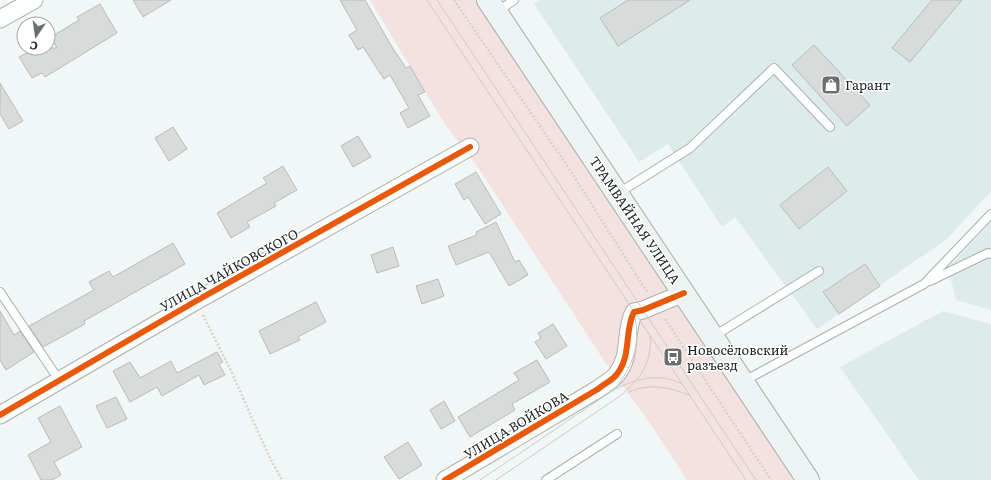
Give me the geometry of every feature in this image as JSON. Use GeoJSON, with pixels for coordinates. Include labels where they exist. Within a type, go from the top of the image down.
{"type":"FeatureCollection","features":[{"type":"Feature","properties":{"kind":"main road","name":"ТРАМВАЙНАЯ УЛИЦА"},"geometry":{"type":"LineString","coordinates":[[492,6],[808,480]]}},
{"type":"Feature","properties":{"kind":"street"},"geometry":{"type":"LineString","coordinates":[[0,20],[34,0]]}},
{"type":"Feature","properties":{"kind":"street","name":"УЛИЦА ЧАЙКОВСКОГО"},"geometry":{"type":"LineString","coordinates":[[0,415],[196,301],[470,147]]}},
{"type":"Feature","properties":{"kind":"street","name":"УЛИЦА ВОЙКОВА"},"geometry":{"type":"LineString","coordinates":[[445,480],[598,389],[618,374],[627,353],[629,322],[634,312],[656,305],[684,293]]}},
{"type":"Feature","properties":{"kind":"lane"},"geometry":{"type":"LineString","coordinates":[[492,6],[514,0]]}},
{"type":"Feature","properties":{"kind":"lane"},"geometry":{"type":"LineString","coordinates":[[617,194],[690,148],[774,68],[830,127]]}},
{"type":"Feature","properties":{"kind":"lane"},"geometry":{"type":"LineString","coordinates":[[924,284],[991,214]]}},
{"type":"Feature","properties":{"kind":"lane"},"geometry":{"type":"LineString","coordinates":[[744,382],[924,284],[988,253],[991,254]]}},
{"type":"Feature","properties":{"kind":"lane"},"geometry":{"type":"LineString","coordinates":[[713,336],[819,271]]}},
{"type":"Feature","properties":{"kind":"lane"},"geometry":{"type":"LineString","coordinates":[[0,292],[59,380]]}},
{"type":"Feature","properties":{"kind":"lane"},"geometry":{"type":"LineString","coordinates":[[546,480],[617,434]]}},
{"type":"Feature","properties":{"kind":"path"},"geometry":{"type":"LineString","coordinates":[[454,0],[568,166],[656,305],[771,480]]}},
{"type":"Feature","properties":{"kind":"path"},"geometry":{"type":"LineString","coordinates":[[196,301],[231,371],[268,454],[282,480]]}},
{"type":"Feature","properties":{"kind":"shaded area"},"geometry":{"type":"Polygon","coordinates":[[[370,0],[476,0],[796,480],[687,480],[651,425],[603,359],[477,166],[446,126],[370,0]]]}},
{"type":"Feature","properties":{"kind":"shaded area"},"geometry":{"type":"Polygon","coordinates":[[[540,0],[991,0],[991,191],[947,239],[817,329],[735,217],[722,227],[668,144],[639,162],[534,4],[540,0]]]}},
{"type":"Feature","properties":{"kind":"shaded area"},"geometry":{"type":"Polygon","coordinates":[[[991,222],[991,310],[956,300],[948,268],[991,222]]]}},
{"type":"Feature","properties":{"kind":"shaded area"},"geometry":{"type":"Polygon","coordinates":[[[943,311],[991,324],[991,480],[919,480],[840,367],[943,311]]]}},
{"type":"Feature","properties":{"kind":"building"},"geometry":{"type":"Polygon","coordinates":[[[133,0],[171,0],[143,17],[133,0]]]}},
{"type":"Feature","properties":{"kind":"building"},"geometry":{"type":"Polygon","coordinates":[[[340,0],[365,0],[392,47],[406,68],[410,66],[425,92],[418,95],[430,116],[408,128],[400,113],[409,108],[390,75],[384,79],[363,47],[358,50],[349,35],[357,30],[340,0]]]}},
{"type":"Feature","properties":{"kind":"building"},"geometry":{"type":"Polygon","coordinates":[[[628,0],[690,0],[618,46],[600,18],[628,0]]]}},
{"type":"Feature","properties":{"kind":"building"},"geometry":{"type":"Polygon","coordinates":[[[932,0],[962,0],[910,62],[892,48],[932,0]]]}},
{"type":"Feature","properties":{"kind":"building"},"geometry":{"type":"Polygon","coordinates":[[[100,4],[117,33],[45,77],[42,73],[32,78],[19,57],[56,56],[56,34],[79,20],[77,17],[100,4]]]}},
{"type":"Feature","properties":{"kind":"building","name":"Гарант"},"geometry":{"type":"Polygon","coordinates":[[[814,45],[870,105],[847,126],[792,65],[814,45]]]}},
{"type":"Feature","properties":{"kind":"building"},"geometry":{"type":"Polygon","coordinates":[[[0,83],[23,121],[9,129],[0,114],[0,83]]]}},
{"type":"Feature","properties":{"kind":"building"},"geometry":{"type":"Polygon","coordinates":[[[173,127],[187,149],[169,161],[155,138],[173,127]]]}},
{"type":"Feature","properties":{"kind":"building"},"geometry":{"type":"Polygon","coordinates":[[[358,136],[371,157],[353,167],[341,146],[358,136]]]}},
{"type":"Feature","properties":{"kind":"building"},"geometry":{"type":"Polygon","coordinates":[[[283,166],[297,190],[274,203],[276,206],[247,222],[250,227],[231,238],[217,213],[267,183],[263,178],[283,166]]]}},
{"type":"Feature","properties":{"kind":"building"},"geometry":{"type":"Polygon","coordinates":[[[828,167],[847,191],[799,229],[780,205],[828,167]]]}},
{"type":"Feature","properties":{"kind":"building"},"geometry":{"type":"Polygon","coordinates":[[[476,172],[501,214],[485,224],[468,197],[464,200],[455,184],[476,172]]]}},
{"type":"Feature","properties":{"kind":"building"},"geometry":{"type":"Polygon","coordinates":[[[496,222],[515,262],[519,260],[528,275],[509,286],[489,252],[456,265],[448,246],[477,235],[476,232],[496,222]]]}},
{"type":"Feature","properties":{"kind":"building"},"geometry":{"type":"Polygon","coordinates":[[[173,243],[185,264],[84,321],[85,324],[43,347],[29,326],[94,290],[89,282],[109,271],[113,277],[173,243]]]}},
{"type":"Feature","properties":{"kind":"building"},"geometry":{"type":"Polygon","coordinates":[[[393,247],[399,266],[377,273],[371,255],[393,247]]]}},
{"type":"Feature","properties":{"kind":"building"},"geometry":{"type":"Polygon","coordinates":[[[865,264],[880,286],[839,314],[823,292],[865,264]]]}},
{"type":"Feature","properties":{"kind":"building"},"geometry":{"type":"Polygon","coordinates":[[[438,279],[444,296],[422,304],[416,286],[438,279]]]}},
{"type":"Feature","properties":{"kind":"building"},"geometry":{"type":"Polygon","coordinates":[[[316,302],[326,322],[298,337],[300,340],[270,354],[259,331],[316,302]]]}},
{"type":"Feature","properties":{"kind":"building"},"geometry":{"type":"Polygon","coordinates":[[[0,311],[14,335],[20,331],[34,352],[6,370],[0,360],[0,311]]]}},
{"type":"Feature","properties":{"kind":"building"},"geometry":{"type":"Polygon","coordinates":[[[553,324],[567,346],[546,359],[535,342],[541,338],[538,333],[553,324]]]}},
{"type":"Feature","properties":{"kind":"building"},"geometry":{"type":"Polygon","coordinates":[[[217,352],[223,362],[219,364],[225,375],[204,385],[199,375],[162,396],[157,387],[130,402],[113,371],[130,362],[140,378],[171,361],[177,373],[217,352]]]}},
{"type":"Feature","properties":{"kind":"building"},"geometry":{"type":"Polygon","coordinates":[[[537,360],[550,382],[512,404],[515,410],[470,437],[458,417],[519,380],[514,373],[537,360]]]}},
{"type":"Feature","properties":{"kind":"building"},"geometry":{"type":"Polygon","coordinates":[[[116,397],[127,419],[107,428],[96,406],[116,397]]]}},
{"type":"Feature","properties":{"kind":"building"},"geometry":{"type":"Polygon","coordinates":[[[444,401],[455,421],[441,429],[430,410],[444,401]]]}},
{"type":"Feature","properties":{"kind":"building"},"geometry":{"type":"Polygon","coordinates":[[[60,406],[82,447],[54,462],[61,475],[52,480],[41,480],[28,455],[51,442],[38,418],[60,406]]]}},
{"type":"Feature","properties":{"kind":"building"},"geometry":{"type":"Polygon","coordinates":[[[408,442],[422,465],[399,479],[384,457],[408,442]]]}},
{"type":"Feature","properties":{"kind":"tram line"},"geometry":{"type":"LineString","coordinates":[[427,0],[746,480]]}},
{"type":"Feature","properties":{"kind":"tram line"},"geometry":{"type":"LineString","coordinates":[[437,0],[756,480]]}},
{"type":"Feature","properties":{"kind":"tram line"},"geometry":{"type":"LineString","coordinates":[[616,388],[627,370],[634,354],[637,336],[635,315]]}},
{"type":"Feature","properties":{"kind":"tram line"},"geometry":{"type":"LineString","coordinates":[[496,480],[627,390],[639,377],[647,363],[650,337]]}},
{"type":"Feature","properties":{"kind":"tram line"},"geometry":{"type":"LineString","coordinates":[[480,480],[615,389],[631,382],[648,378],[665,378],[682,384]]}},
{"type":"Feature","properties":{"kind":"tram line"},"geometry":{"type":"LineString","coordinates":[[629,392],[636,389],[659,387],[689,395]]}},
{"type":"Feature","properties":{"kind":"cycle path"},"geometry":{"type":"LineString","coordinates":[[0,415],[196,301],[470,147]]}},
{"type":"Feature","properties":{"kind":"cycle path"},"geometry":{"type":"LineString","coordinates":[[445,480],[611,380],[622,367],[625,359],[629,327],[634,312],[643,310],[684,293]]}},
{"type":"Feature","properties":{"kind":"place","name":"Гарант"},"geometry":{"type":"Point","coordinates":[831,85]}},
{"type":"Feature","properties":{"kind":"place","name":"Новосёловский разъезд"},"geometry":{"type":"Point","coordinates":[673,357]}}]}
